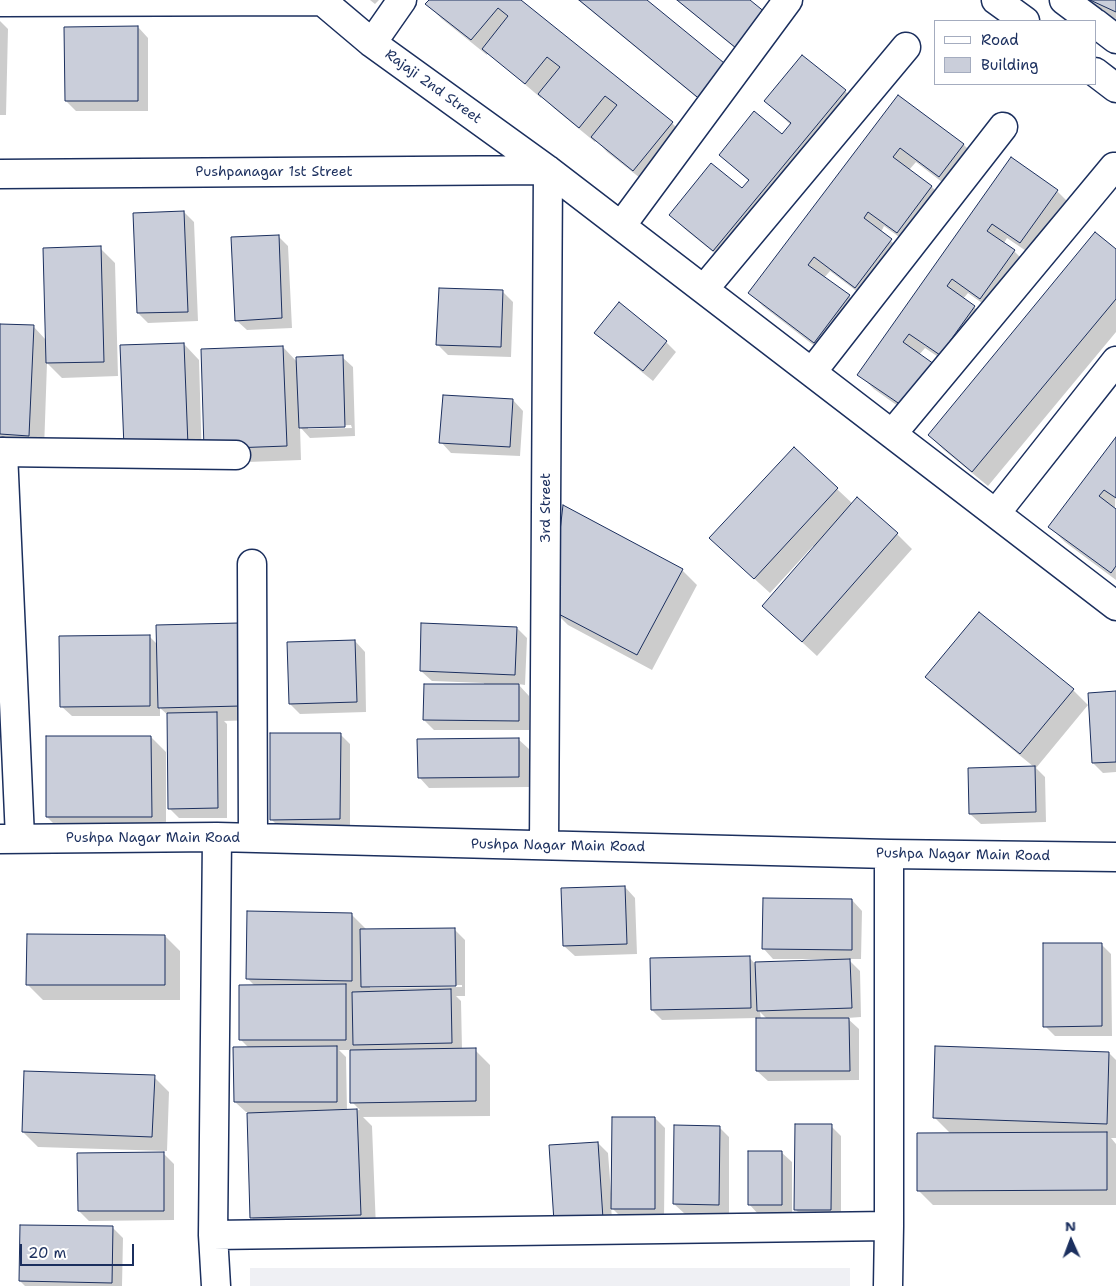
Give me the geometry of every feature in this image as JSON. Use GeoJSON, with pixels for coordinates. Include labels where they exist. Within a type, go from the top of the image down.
{"type":"FeatureCollection","features":[{"type":"Feature","properties":{"kind":"street"},"geometry":{"type":"LineString","coordinates":[[0,2],[322,0]]}},
{"type":"Feature","properties":{"kind":"street","name":"Rajaji 2nd Street"},"geometry":{"type":"LineString","coordinates":[[322,0],[372,43],[548,170],[1116,606]]}},
{"type":"Feature","properties":{"kind":"street"},"geometry":{"type":"LineString","coordinates":[[372,43],[402,0]]}},
{"type":"Feature","properties":{"kind":"street"},"geometry":{"type":"LineString","coordinates":[[621,226],[788,0]]}},
{"type":"Feature","properties":{"kind":"street"},"geometry":{"type":"LineString","coordinates":[[996,0],[1024,20]]}},
{"type":"Feature","properties":{"kind":"street"},"geometry":{"type":"LineString","coordinates":[[1064,0],[1090,20]]}},
{"type":"Feature","properties":{"kind":"street"},"geometry":{"type":"LineString","coordinates":[[1096,24],[1116,39]]}},
{"type":"Feature","properties":{"kind":"street"},"geometry":{"type":"LineString","coordinates":[[704,289],[906,47]]}},
{"type":"Feature","properties":{"kind":"street"},"geometry":{"type":"LineString","coordinates":[[1096,73],[1116,88]]}},
{"type":"Feature","properties":{"kind":"street"},"geometry":{"type":"LineString","coordinates":[[812,372],[1003,127]]}},
{"type":"Feature","properties":{"kind":"street"},"geometry":{"type":"LineString","coordinates":[[892,434],[1114,167]]}},
{"type":"Feature","properties":{"kind":"street","name":"Pushpanagar 1st Street"},"geometry":{"type":"LineString","coordinates":[[0,174],[548,170]]}},
{"type":"Feature","properties":{"kind":"street","name":"3rd Street"},"geometry":{"type":"LineString","coordinates":[[544,845],[548,170]]}},
{"type":"Feature","properties":{"kind":"street"},"geometry":{"type":"LineString","coordinates":[[996,513],[1116,360]]}},
{"type":"Feature","properties":{"kind":"street"},"geometry":{"type":"LineString","coordinates":[[10,839],[1,452],[236,455]]}},
{"type":"Feature","properties":{"kind":"street"},"geometry":{"type":"LineString","coordinates":[[252,564],[253,838]]}},
{"type":"Feature","properties":{"kind":"street"},"geometry":{"type":"LineString","coordinates":[[216,1286],[213,1235],[217,837]]}},
{"type":"Feature","properties":{"kind":"street","name":"Pushpa Nagar Main Road"},"geometry":{"type":"LineString","coordinates":[[10,839],[217,837],[889,854],[1116,857]]}},
{"type":"Feature","properties":{"kind":"street"},"geometry":{"type":"LineString","coordinates":[[888,1286],[889,854]]}},
{"type":"Feature","properties":{"kind":"street"},"geometry":{"type":"LineString","coordinates":[[213,1235],[889,1226]]}},
{"type":"Feature","properties":{"kind":"shaded area"},"geometry":{"type":"Polygon","coordinates":[[[250,1268],[850,1268],[850,1286],[250,1286],[250,1268]]]}},
{"type":"Feature","properties":{"kind":"building"},"geometry":{"type":"Polygon","coordinates":[[[429,0],[521,0],[673,122],[633,171],[591,137],[617,105],[605,96],[579,128],[538,94],[560,67],[547,57],[525,84],[482,49],[508,16],[498,8],[471,40],[425,4],[429,0]]]}},
{"type":"Feature","properties":{"kind":"building"},"geometry":{"type":"Polygon","coordinates":[[[579,0],[647,0],[729,67],[702,101],[579,0]]]}},
{"type":"Feature","properties":{"kind":"building"},"geometry":{"type":"Polygon","coordinates":[[[677,0],[750,0],[766,13],[736,48],[677,0]]]}},
{"type":"Feature","properties":{"kind":"building"},"geometry":{"type":"Polygon","coordinates":[[[1090,0],[1116,0],[1116,12],[1090,0]]]}},
{"type":"Feature","properties":{"kind":"building"},"geometry":{"type":"Polygon","coordinates":[[[138,26],[138,101],[65,101],[64,27],[138,26]]]}},
{"type":"Feature","properties":{"kind":"building"},"geometry":{"type":"Polygon","coordinates":[[[802,55],[846,90],[713,251],[669,215],[711,163],[742,188],[749,180],[719,155],[754,111],[782,134],[791,123],[764,101],[802,55]]]}},
{"type":"Feature","properties":{"kind":"building"},"geometry":{"type":"Polygon","coordinates":[[[898,95],[964,144],[939,177],[900,148],[893,157],[932,186],[897,233],[868,212],[864,218],[892,239],[855,288],[814,257],[808,265],[850,295],[814,343],[748,293],[898,95]]]}},
{"type":"Feature","properties":{"kind":"building"},"geometry":{"type":"Polygon","coordinates":[[[1011,157],[1058,190],[1020,243],[992,224],[987,231],[1015,250],[980,299],[952,279],[947,286],[975,306],[940,355],[909,334],[903,342],[934,364],[904,407],[857,375],[1011,157]]]}},
{"type":"Feature","properties":{"kind":"building"},"geometry":{"type":"Polygon","coordinates":[[[184,211],[188,312],[137,313],[133,213],[184,211]]]}},
{"type":"Feature","properties":{"kind":"building"},"geometry":{"type":"Polygon","coordinates":[[[1095,232],[1116,249],[1116,299],[972,472],[928,435],[1095,232]]]}},
{"type":"Feature","properties":{"kind":"building"},"geometry":{"type":"Polygon","coordinates":[[[279,235],[282,318],[235,321],[231,237],[279,235]]]}},
{"type":"Feature","properties":{"kind":"building"},"geometry":{"type":"Polygon","coordinates":[[[101,246],[104,362],[46,363],[43,248],[101,246]]]}},
{"type":"Feature","properties":{"kind":"building"},"geometry":{"type":"Polygon","coordinates":[[[439,288],[503,290],[501,347],[436,345],[439,288]]]}},
{"type":"Feature","properties":{"kind":"building"},"geometry":{"type":"Polygon","coordinates":[[[619,302],[667,341],[643,371],[594,333],[619,302]]]}},
{"type":"Feature","properties":{"kind":"building"},"geometry":{"type":"Polygon","coordinates":[[[0,324],[34,325],[29,436],[0,434],[0,324]]]}},
{"type":"Feature","properties":{"kind":"building"},"geometry":{"type":"Polygon","coordinates":[[[184,343],[188,446],[124,448],[120,345],[184,343]]]}},
{"type":"Feature","properties":{"kind":"building"},"geometry":{"type":"Polygon","coordinates":[[[283,346],[287,446],[204,449],[201,349],[283,346]]]}},
{"type":"Feature","properties":{"kind":"building"},"geometry":{"type":"Polygon","coordinates":[[[343,355],[345,427],[299,428],[296,357],[343,355]]]}},
{"type":"Feature","properties":{"kind":"building"},"geometry":{"type":"Polygon","coordinates":[[[443,395],[513,399],[510,447],[439,443],[443,395]]]}},
{"type":"Feature","properties":{"kind":"building"},"geometry":{"type":"Polygon","coordinates":[[[1116,437],[1116,498],[1104,490],[1099,496],[1116,509],[1116,566],[1111,573],[1048,527],[1116,437]]]}},
{"type":"Feature","properties":{"kind":"building"},"geometry":{"type":"Polygon","coordinates":[[[794,447],[838,488],[754,579],[709,538],[794,447]]]}},
{"type":"Feature","properties":{"kind":"building"},"geometry":{"type":"Polygon","coordinates":[[[857,497],[898,533],[802,642],[762,606],[857,497]]]}},
{"type":"Feature","properties":{"kind":"building"},"geometry":{"type":"Polygon","coordinates":[[[563,505],[683,569],[637,655],[551,610],[563,505]]]}},
{"type":"Feature","properties":{"kind":"building"},"geometry":{"type":"Polygon","coordinates":[[[979,612],[1074,689],[1020,754],[925,677],[979,612]]]}},
{"type":"Feature","properties":{"kind":"building"},"geometry":{"type":"Polygon","coordinates":[[[239,623],[241,706],[158,708],[156,625],[239,623]]]}},
{"type":"Feature","properties":{"kind":"building"},"geometry":{"type":"Polygon","coordinates":[[[421,623],[517,627],[515,675],[420,671],[421,623]]]}},
{"type":"Feature","properties":{"kind":"building"},"geometry":{"type":"Polygon","coordinates":[[[150,635],[150,706],[60,707],[59,636],[150,635]]]}},
{"type":"Feature","properties":{"kind":"building"},"geometry":{"type":"Polygon","coordinates":[[[355,640],[357,702],[289,704],[287,642],[355,640]]]}},
{"type":"Feature","properties":{"kind":"building"},"geometry":{"type":"Polygon","coordinates":[[[424,684],[519,684],[519,721],[423,720],[424,684]]]}},
{"type":"Feature","properties":{"kind":"building"},"geometry":{"type":"Polygon","coordinates":[[[1116,691],[1116,762],[1092,763],[1088,693],[1116,691]]]}},
{"type":"Feature","properties":{"kind":"building"},"geometry":{"type":"Polygon","coordinates":[[[217,712],[218,808],[168,809],[167,713],[217,712]]]}},
{"type":"Feature","properties":{"kind":"building"},"geometry":{"type":"Polygon","coordinates":[[[270,733],[341,733],[340,819],[270,820],[270,733]]]}},
{"type":"Feature","properties":{"kind":"building"},"geometry":{"type":"Polygon","coordinates":[[[46,736],[151,736],[152,817],[46,817],[46,736]]]}},
{"type":"Feature","properties":{"kind":"building"},"geometry":{"type":"Polygon","coordinates":[[[519,738],[519,777],[418,778],[417,739],[519,738]]]}},
{"type":"Feature","properties":{"kind":"building"},"geometry":{"type":"Polygon","coordinates":[[[1035,766],[1036,812],[969,814],[968,768],[1035,766]]]}},
{"type":"Feature","properties":{"kind":"building"},"geometry":{"type":"Polygon","coordinates":[[[625,886],[627,944],[563,946],[561,888],[625,886]]]}},
{"type":"Feature","properties":{"kind":"building"},"geometry":{"type":"Polygon","coordinates":[[[763,898],[852,899],[852,950],[762,949],[763,898]]]}},
{"type":"Feature","properties":{"kind":"building"},"geometry":{"type":"Polygon","coordinates":[[[247,911],[352,913],[352,981],[246,979],[247,911]]]}},
{"type":"Feature","properties":{"kind":"building"},"geometry":{"type":"Polygon","coordinates":[[[455,928],[456,986],[361,987],[360,929],[455,928]]]}},
{"type":"Feature","properties":{"kind":"building"},"geometry":{"type":"Polygon","coordinates":[[[27,934],[165,935],[165,985],[26,985],[27,934]]]}},
{"type":"Feature","properties":{"kind":"building"},"geometry":{"type":"Polygon","coordinates":[[[1043,943],[1102,943],[1102,1026],[1043,1027],[1043,943]]]}},
{"type":"Feature","properties":{"kind":"building"},"geometry":{"type":"Polygon","coordinates":[[[750,956],[751,1008],[651,1010],[650,958],[750,956]]]}},
{"type":"Feature","properties":{"kind":"building"},"geometry":{"type":"Polygon","coordinates":[[[850,959],[852,1008],[757,1011],[755,962],[850,959]]]}},
{"type":"Feature","properties":{"kind":"building"},"geometry":{"type":"Polygon","coordinates":[[[346,984],[346,1040],[239,1040],[239,985],[346,984]]]}},
{"type":"Feature","properties":{"kind":"building"},"geometry":{"type":"Polygon","coordinates":[[[451,989],[452,1043],[353,1045],[352,992],[451,989]]]}},
{"type":"Feature","properties":{"kind":"building"},"geometry":{"type":"Polygon","coordinates":[[[756,1018],[849,1018],[850,1071],[756,1071],[756,1018]]]}},
{"type":"Feature","properties":{"kind":"building"},"geometry":{"type":"Polygon","coordinates":[[[337,1046],[337,1102],[234,1102],[233,1047],[337,1046]]]}},
{"type":"Feature","properties":{"kind":"building"},"geometry":{"type":"Polygon","coordinates":[[[935,1046],[1109,1052],[1107,1124],[933,1118],[935,1046]]]}},
{"type":"Feature","properties":{"kind":"building"},"geometry":{"type":"Polygon","coordinates":[[[476,1048],[476,1101],[350,1103],[350,1050],[476,1048]]]}},
{"type":"Feature","properties":{"kind":"building"},"geometry":{"type":"Polygon","coordinates":[[[24,1071],[155,1075],[152,1137],[22,1132],[24,1071]]]}},
{"type":"Feature","properties":{"kind":"building"},"geometry":{"type":"Polygon","coordinates":[[[357,1109],[361,1215],[250,1218],[247,1113],[357,1109]]]}},
{"type":"Feature","properties":{"kind":"building"},"geometry":{"type":"Polygon","coordinates":[[[612,1117],[655,1117],[655,1209],[611,1209],[612,1117]]]}},
{"type":"Feature","properties":{"kind":"building"},"geometry":{"type":"Polygon","coordinates":[[[795,1124],[832,1124],[831,1210],[794,1210],[795,1124]]]}},
{"type":"Feature","properties":{"kind":"building"},"geometry":{"type":"Polygon","coordinates":[[[674,1125],[720,1126],[719,1205],[673,1204],[674,1125]]]}},
{"type":"Feature","properties":{"kind":"building"},"geometry":{"type":"Polygon","coordinates":[[[1107,1132],[1107,1190],[917,1191],[917,1133],[1107,1132]]]}},
{"type":"Feature","properties":{"kind":"building"},"geometry":{"type":"Polygon","coordinates":[[[598,1142],[603,1219],[554,1222],[549,1145],[598,1142]]]}},
{"type":"Feature","properties":{"kind":"building"},"geometry":{"type":"Polygon","coordinates":[[[748,1151],[782,1151],[782,1205],[748,1205],[748,1151]]]}},
{"type":"Feature","properties":{"kind":"building"},"geometry":{"type":"Polygon","coordinates":[[[164,1152],[164,1211],[78,1211],[77,1153],[164,1152]]]}},
{"type":"Feature","properties":{"kind":"building"},"geometry":{"type":"Polygon","coordinates":[[[20,1225],[113,1226],[112,1283],[19,1281],[20,1225]]]}}]}
